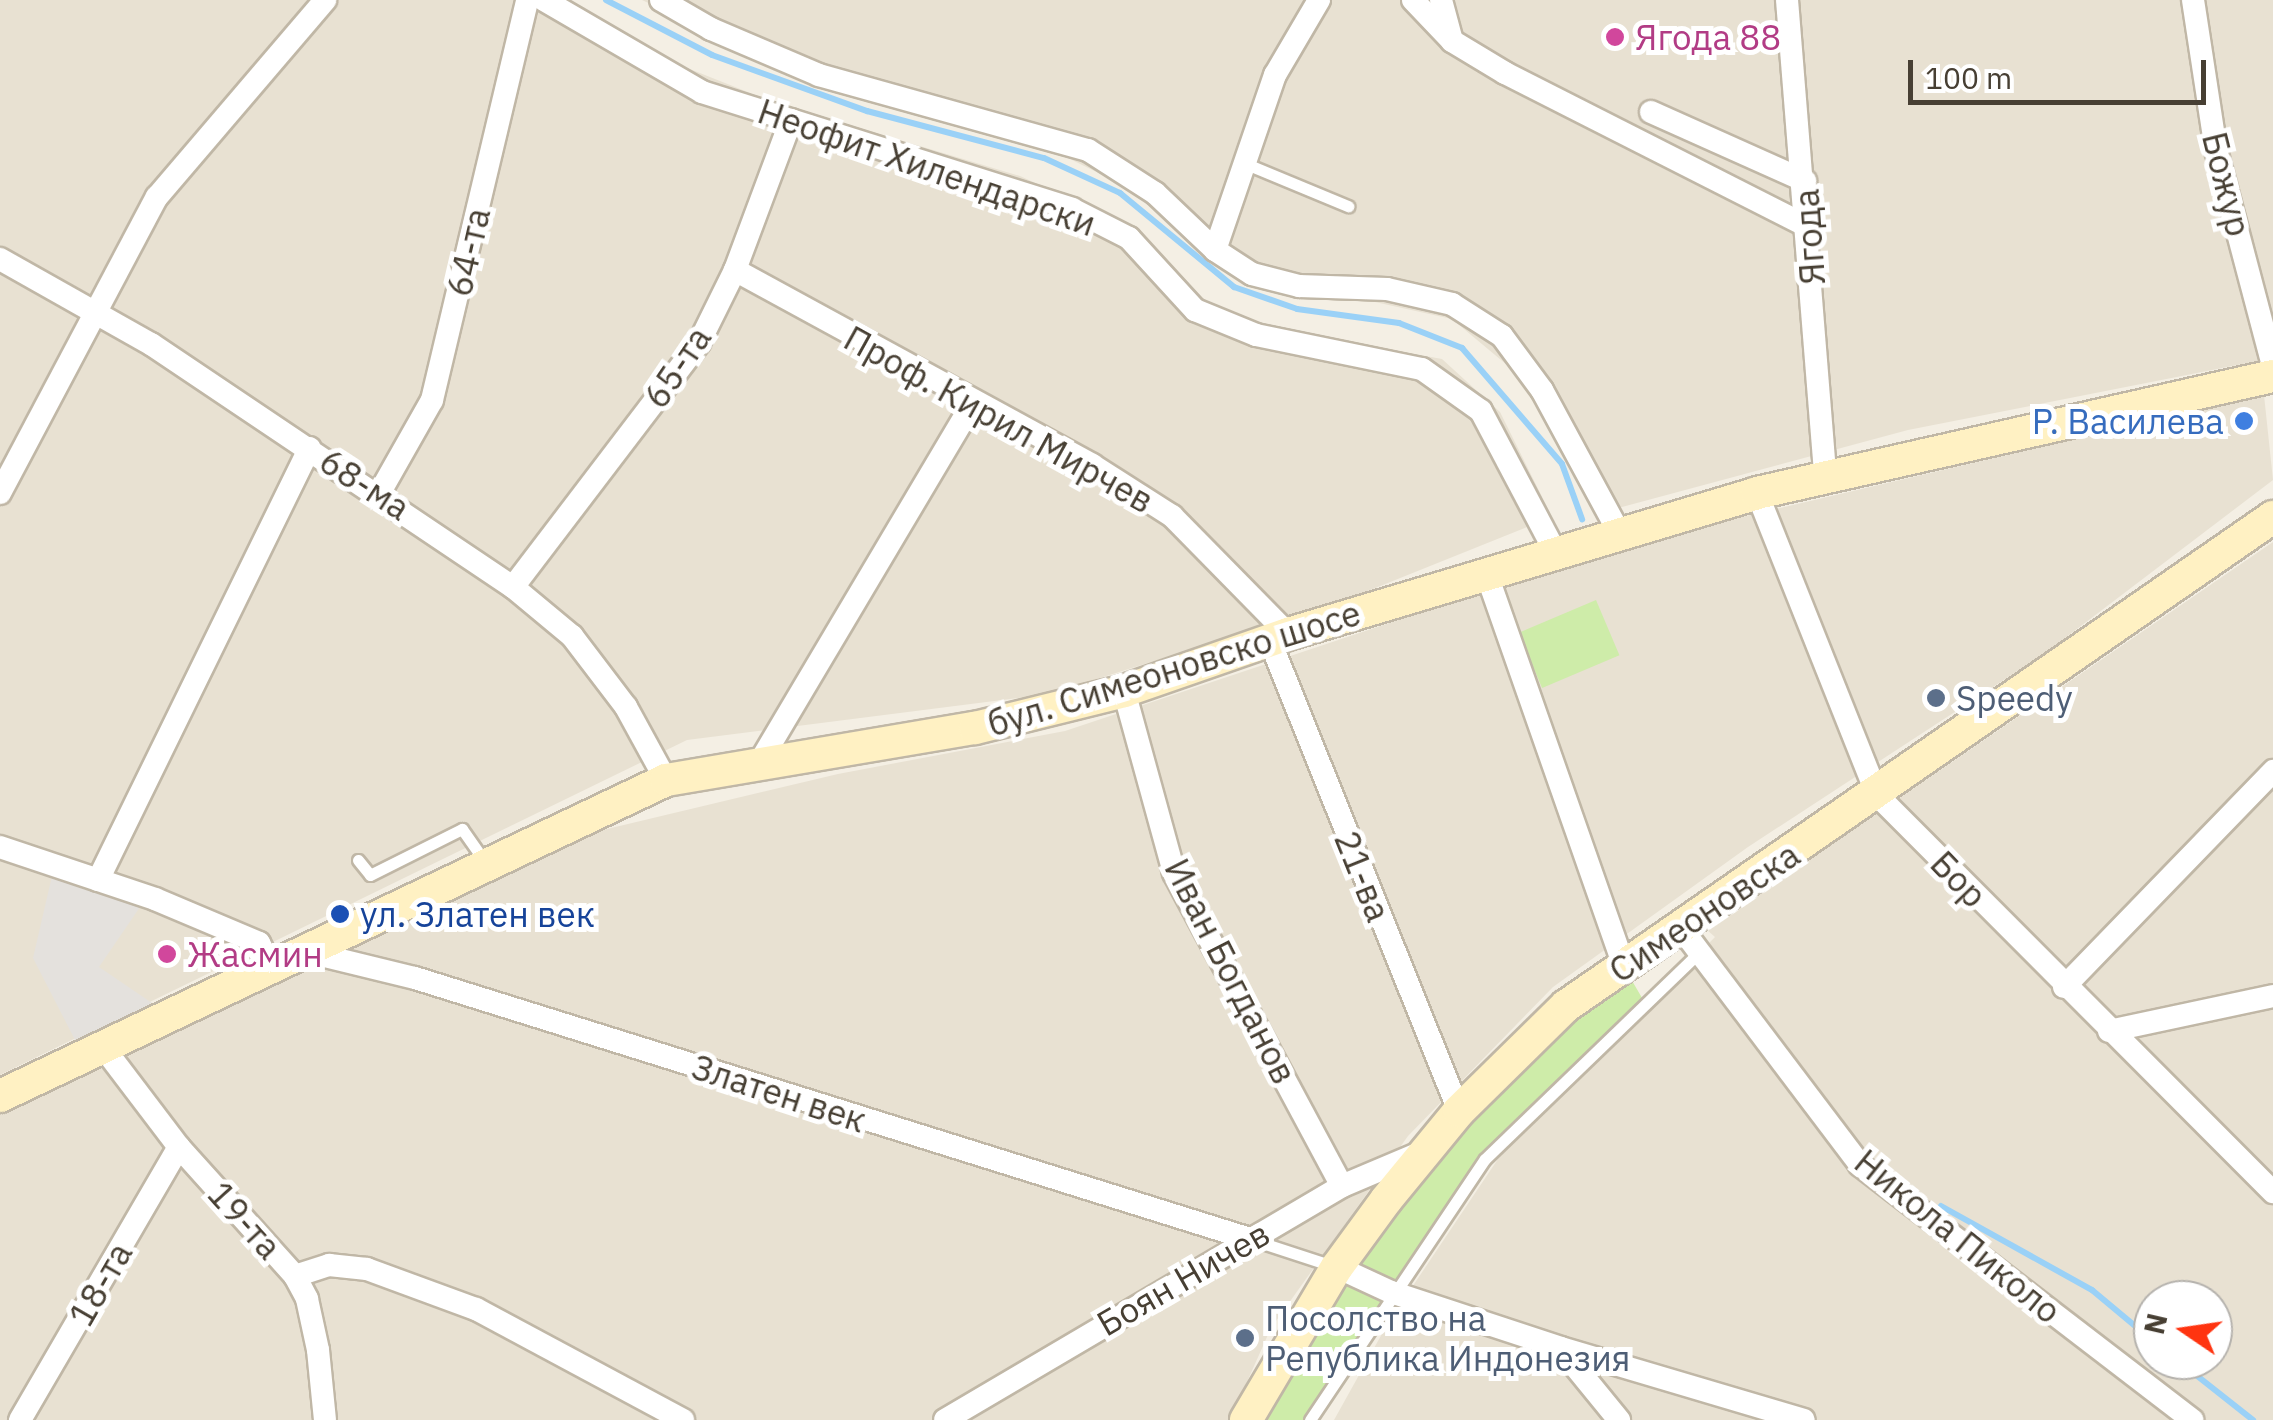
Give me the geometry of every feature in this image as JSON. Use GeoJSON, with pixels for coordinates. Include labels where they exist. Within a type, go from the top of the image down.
{"type":"FeatureCollection","features":[{"type":"Feature","properties":{"kind":"street"},"geometry":{"type":"LineString","coordinates":[[0,493],[158,198],[325,0]]}},
{"type":"Feature","properties":{"kind":"street","name":"64-та"},"geometry":{"type":"LineString","coordinates":[[380,492],[432,400],[528,0]]}},
{"type":"Feature","properties":{"kind":"street","name":"Неофит Хилендарски"},"geometry":{"type":"LineString","coordinates":[[544,0],[688,84],[1072,209],[1128,238],[1195,310],[1256,335],[1422,369],[1480,411],[1556,552]]}},
{"type":"Feature","properties":{"kind":"street","name":"Неофит Хилендарски"},"geometry":{"type":"LineString","coordinates":[[662,0],[710,29],[819,76],[1088,150],[1154,192],[1214,250],[1252,274],[1299,286],[1387,289],[1452,304],[1502,336],[1542,390],[1620,534]]}},
{"type":"Feature","properties":{"kind":"street"},"geometry":{"type":"LineString","coordinates":[[1214,250],[1275,76],[1319,0]]}},
{"type":"Feature","properties":{"kind":"street"},"geometry":{"type":"LineString","coordinates":[[1413,0],[1452,41],[1808,227]]}},
{"type":"Feature","properties":{"kind":"street"},"geometry":{"type":"LineString","coordinates":[[1441,0],[1452,41]]}},
{"type":"Feature","properties":{"kind":"street","name":"Ягода"},"geometry":{"type":"LineString","coordinates":[[1788,0],[1826,475]]}},
{"type":"Feature","properties":{"kind":"street","name":"Божур"},"geometry":{"type":"LineString","coordinates":[[2193,0],[2216,150],[2273,365]]}},
{"type":"Feature","properties":{"kind":"street"},"geometry":{"type":"LineString","coordinates":[[1651,112],[1805,182]]}},
{"type":"Feature","properties":{"kind":"street","name":"65-та"},"geometry":{"type":"LineString","coordinates":[[514,587],[699,343],[734,270],[790,120]]}},
{"type":"Feature","properties":{"kind":"street","name":"68-ма"},"geometry":{"type":"LineString","coordinates":[[0,259],[98,314],[380,492],[514,587],[572,636],[626,707],[666,780]]}},
{"type":"Feature","properties":{"kind":"street","name":"Проф. Кирил Мирчев"},"geometry":{"type":"LineString","coordinates":[[734,270],[1092,465],[1172,516],[1279,638]]}},
{"type":"Feature","properties":{"kind":"street"},"geometry":{"type":"LineString","coordinates":[[2256,294],[2273,271]]}},
{"type":"Feature","properties":{"kind":"street","name":"бул. Симеоновско шосе"},"geometry":{"type":"LineString","coordinates":[[0,1096],[666,780],[762,760],[976,728],[1124,691],[1279,638],[1757,493],[2273,376]]}},
{"type":"Feature","properties":{"kind":"street"},"geometry":{"type":"LineString","coordinates":[[762,760],[973,403]]}},
{"type":"Feature","properties":{"kind":"street"},"geometry":{"type":"LineString","coordinates":[[98,880],[310,448]]}},
{"type":"Feature","properties":{"kind":"street","name":"Бор"},"geometry":{"type":"LineString","coordinates":[[1757,493],[1877,795],[2064,987],[2273,1192]]}},
{"type":"Feature","properties":{"kind":"street","name":"Симеоновска"},"geometry":{"type":"LineString","coordinates":[[1246,1420],[1337,1267],[1427,1150],[1458,1111],[1566,1006],[1624,966],[1690,940],[1877,795],[2273,517]]}},
{"type":"Feature","properties":{"kind":"street"},"geometry":{"type":"LineString","coordinates":[[1487,574],[1624,966]]}},
{"type":"Feature","properties":{"kind":"street","name":"21-ва"},"geometry":{"type":"LineString","coordinates":[[1279,638],[1458,1111]]}},
{"type":"Feature","properties":{"kind":"street","name":"Иван Богданов"},"geometry":{"type":"LineString","coordinates":[[1124,691],[1174,873],[1342,1186]]}},
{"type":"Feature","properties":{"kind":"street"},"geometry":{"type":"LineString","coordinates":[[2064,987],[2273,771]]}},
{"type":"Feature","properties":{"kind":"street"},"geometry":{"type":"LineString","coordinates":[[0,847],[98,880],[259,943],[271,967]]}},
{"type":"Feature","properties":{"kind":"street","name":"Никола Пиколо"},"geometry":{"type":"LineString","coordinates":[[1690,940],[1860,1165],[2192,1420]]}},
{"type":"Feature","properties":{"kind":"street","name":"Златен век"},"geometry":{"type":"LineString","coordinates":[[304,951],[414,978],[1253,1240]]}},
{"type":"Feature","properties":{"kind":"street"},"geometry":{"type":"LineString","coordinates":[[2110,1031],[2273,996]]}},
{"type":"Feature","properties":{"kind":"street","name":"19-та"},"geometry":{"type":"LineString","coordinates":[[103,1047],[179,1147],[295,1276],[308,1298],[325,1420]]}},
{"type":"Feature","properties":{"kind":"street","name":"18-та"},"geometry":{"type":"LineString","coordinates":[[20,1420],[179,1147]]}},
{"type":"Feature","properties":{"kind":"street","name":"Боян Ничев"},"geometry":{"type":"LineString","coordinates":[[945,1420],[1032,1364],[1342,1186],[1427,1150]]}},
{"type":"Feature","properties":{"kind":"street"},"geometry":{"type":"LineString","coordinates":[[295,1276],[329,1265],[367,1268],[476,1309],[682,1420]]}},
{"type":"Feature","properties":{"kind":"street"},"geometry":{"type":"LineString","coordinates":[[1337,1267],[1390,1292],[1804,1420]]}},
{"type":"Feature","properties":{"kind":"street"},"geometry":{"type":"LineString","coordinates":[[1561,1348],[1619,1420]]}},
{"type":"Feature","properties":{"kind":"lane"},"geometry":{"type":"LineString","coordinates":[[1244,164],[1348,206]]}},
{"type":"Feature","properties":{"kind":"lane"},"geometry":{"type":"LineString","coordinates":[[358,860],[370,875],[462,829],[487,865]]}},
{"type":"Feature","properties":{"kind":"lane"},"geometry":{"type":"LineString","coordinates":[[1310,1420],[1390,1292],[1485,1159],[1690,940]]}},
{"type":"Feature","properties":{"kind":"lane"},"geometry":{"type":"LineString","coordinates":[[1253,1240],[1337,1267]]}},
{"type":"Feature","properties":{"kind":"shaded area"},"geometry":{"type":"Polygon","coordinates":[[[0,0],[564,0],[652,54],[770,101],[1020,176],[1112,218],[1149,241],[1204,299],[1251,324],[1442,359],[1500,412],[1552,517],[1333,605],[1049,694],[687,740],[0,1075],[0,0]]]}},
{"type":"Feature","properties":{"kind":"shaded area"},"geometry":{"type":"Polygon","coordinates":[[[642,0],[2273,0],[2273,358],[1908,430],[1596,514],[1519,375],[1452,319],[1366,300],[1287,293],[1208,256],[1127,187],[1068,158],[815,83],[642,0]]]}},
{"type":"Feature","properties":{"kind":"shaded area"},"geometry":{"type":"Polygon","coordinates":[[[2264,395],[2273,480],[2048,651],[1748,847],[1553,987],[1408,1136],[1271,1328],[1230,1420],[0,1420],[0,1112],[586,834],[838,774],[1065,731],[1630,543],[2264,395]]]}},
{"type":"Feature","properties":{"kind":"shaded area"},"geometry":{"type":"Polygon","coordinates":[[[2273,542],[2273,1420],[1334,1420],[1388,1323],[1498,1159],[1715,937],[1707,930],[2273,542]]]}},
{"type":"Feature","properties":{"kind":"shaded area"},"geometry":{"type":"Polygon","coordinates":[[[52,876],[140,907],[99,967],[152,1003],[76,1042],[33,958],[52,876]]]}},
{"type":"Feature","properties":{"kind":"green space"},"geometry":{"type":"Polygon","coordinates":[[[1596,600],[1619,655],[1542,688],[1519,633],[1596,600]]]}},
{"type":"Feature","properties":{"kind":"green space"},"geometry":{"type":"Polygon","coordinates":[[[1624,967],[1645,1003],[1485,1159],[1310,1420],[1246,1420],[1386,1200],[1624,967]]]}},
{"type":"Feature","properties":{"kind":"waterway"},"geometry":{"type":"LineString","coordinates":[[606,0],[712,55],[867,111],[1044,158],[1120,193],[1234,287],[1297,309],[1399,323],[1462,348],[1562,464],[1582,519]]}},
{"type":"Feature","properties":{"kind":"waterway"},"geometry":{"type":"LineString","coordinates":[[1941,1206],[2092,1290],[2133,1324]]}},
{"type":"Feature","properties":{"kind":"waterway"},"geometry":{"type":"LineString","coordinates":[[2202,1380],[2253,1420]]}},
{"type":"Feature","properties":{"kind":"place","name":"Ягода 88"},"geometry":{"type":"Point","coordinates":[1615,37]}},
{"type":"Feature","properties":{"kind":"place","name":"Р. Василева"},"geometry":{"type":"Point","coordinates":[2244,421]}},
{"type":"Feature","properties":{"kind":"place","name":"Speedy"},"geometry":{"type":"Point","coordinates":[1936,698]}},
{"type":"Feature","properties":{"kind":"place","name":"ул. Златен век"},"geometry":{"type":"Point","coordinates":[340,914]}},
{"type":"Feature","properties":{"kind":"place","name":"Жасмин"},"geometry":{"type":"Point","coordinates":[167,954]}},
{"type":"Feature","properties":{"kind":"place","name":"Посолство на Република Индонезия"},"geometry":{"type":"Point","coordinates":[1245,1338]}}]}
